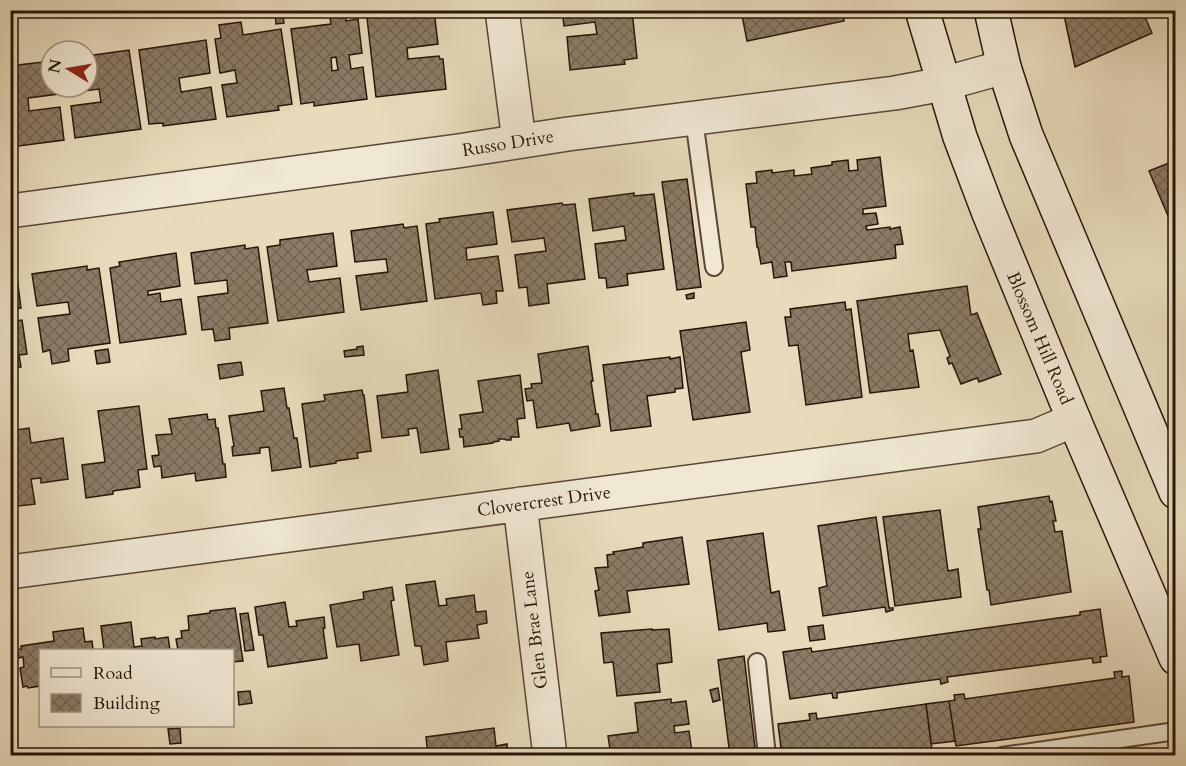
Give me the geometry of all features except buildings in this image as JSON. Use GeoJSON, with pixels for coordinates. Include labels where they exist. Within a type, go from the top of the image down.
{"type":"FeatureCollection","features":[{"type":"Feature","properties":{"kind":"street"},"geometry":{"type":"LineString","coordinates":[[502,10],[519,141]]}},
{"type":"Feature","properties":{"kind":"street","name":"Blossom Hill Road"},"geometry":{"type":"LineString","coordinates":[[922,10],[960,137],[988,211],[1074,420],[1166,615],[1176,658]]}},
{"type":"Feature","properties":{"kind":"street"},"geometry":{"type":"LineString","coordinates":[[991,10],[1004,67],[1026,135],[1176,492]]}},
{"type":"Feature","properties":{"kind":"street","name":"Russo Drive"},"geometry":{"type":"LineString","coordinates":[[10,211],[458,151],[568,134],[895,93],[943,84],[1004,67]]}},
{"type":"Feature","properties":{"kind":"street","name":"Clovercrest Drive"},"geometry":{"type":"LineString","coordinates":[[10,572],[1036,436],[1074,420]]}},
{"type":"Feature","properties":{"kind":"street","name":"Glen Brae Lane"},"geometry":{"type":"LineString","coordinates":[[520,504],[550,756]]}},
{"type":"Feature","properties":{"kind":"lane"},"geometry":{"type":"LineString","coordinates":[[693,119],[714,267]]}},
{"type":"Feature","properties":{"kind":"lane"},"geometry":{"type":"LineString","coordinates":[[757,662],[767,756]]}},
{"type":"Feature","properties":{"kind":"lane"},"geometry":{"type":"LineString","coordinates":[[1002,756],[1176,731]]}}]}
